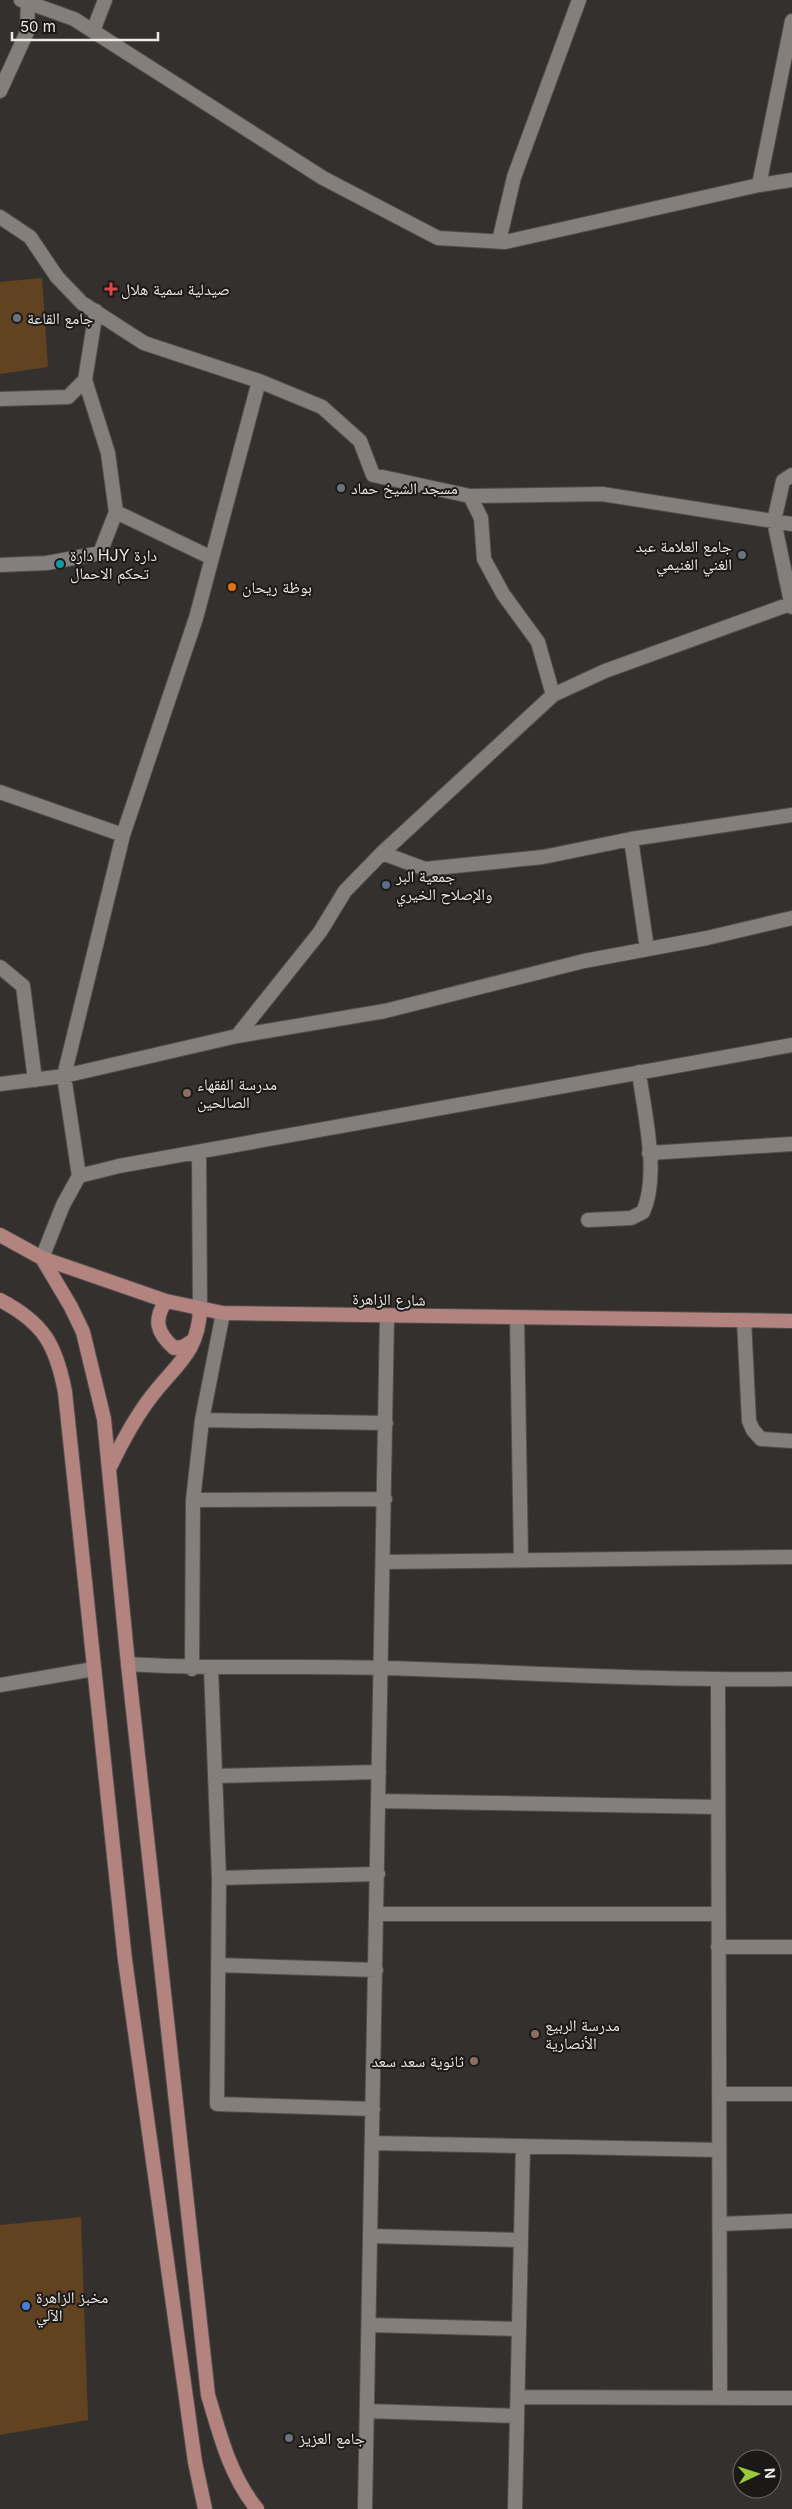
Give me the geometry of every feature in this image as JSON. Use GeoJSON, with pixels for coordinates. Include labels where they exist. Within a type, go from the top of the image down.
{"type":"FeatureCollection","features":[{"type":"Feature","properties":{"kind":"main road","name":"شارع الزاهرة"},"geometry":{"type":"LineString","coordinates":[[0,1235],[42,1258],[166,1301],[222,1313],[388,1317],[792,1321]]}},
{"type":"Feature","properties":{"kind":"main road"},"geometry":{"type":"LineString","coordinates":[[42,1258],[71,1306],[83,1332],[100,1394],[110,1468],[128,1664],[208,2395],[228,2462],[257,2509]]}},
{"type":"Feature","properties":{"kind":"main road"},"geometry":{"type":"LineString","coordinates":[[0,1300],[27,1316],[39,1327],[56,1356],[65,1392],[125,1960],[195,2462],[205,2509]]}},
{"type":"Feature","properties":{"kind":"main road"},"geometry":{"type":"LineString","coordinates":[[166,1301],[159,1315],[159,1330],[162,1338],[174,1348],[183,1347],[194,1340]]}},
{"type":"Feature","properties":{"kind":"main road"},"geometry":{"type":"LineString","coordinates":[[110,1468],[136,1418],[187,1354],[199,1329],[200,1308]]}},
{"type":"Feature","properties":{"kind":"street"},"geometry":{"type":"LineString","coordinates":[[94,31],[105,0]]}},
{"type":"Feature","properties":{"kind":"street"},"geometry":{"type":"LineString","coordinates":[[499,241],[514,177],[579,0]]}},
{"type":"Feature","properties":{"kind":"street"},"geometry":{"type":"LineString","coordinates":[[0,90],[27,32],[26,1],[74,19],[323,178],[438,238],[499,241],[758,185],[792,180]]}},
{"type":"Feature","properties":{"kind":"street"},"geometry":{"type":"LineString","coordinates":[[758,185],[788,56],[792,21]]}},
{"type":"Feature","properties":{"kind":"street"},"geometry":{"type":"LineString","coordinates":[[0,217],[30,236],[57,277],[82,303],[144,342],[259,381],[322,407],[360,441],[373,475],[470,496],[602,494],[792,524]]}},
{"type":"Feature","properties":{"kind":"street"},"geometry":{"type":"LineString","coordinates":[[0,564],[47,564],[100,554],[116,512],[108,453],[85,380],[96,312]]}},
{"type":"Feature","properties":{"kind":"street"},"geometry":{"type":"LineString","coordinates":[[0,398],[68,397],[85,380]]}},
{"type":"Feature","properties":{"kind":"street"},"geometry":{"type":"LineString","coordinates":[[42,1258],[63,1205],[79,1176],[64,1076],[123,835],[196,618],[259,381]]}},
{"type":"Feature","properties":{"kind":"street"},"geometry":{"type":"LineString","coordinates":[[237,1036],[320,932],[345,891],[382,853],[553,695],[605,672],[791,605],[774,521],[784,481],[792,475]]}},
{"type":"Feature","properties":{"kind":"street"},"geometry":{"type":"LineString","coordinates":[[470,496],[481,518],[484,559],[502,594],[538,642],[553,695]]}},
{"type":"Feature","properties":{"kind":"street"},"geometry":{"type":"LineString","coordinates":[[116,512],[212,558]]}},
{"type":"Feature","properties":{"kind":"street"},"geometry":{"type":"LineString","coordinates":[[0,792],[123,835]]}},
{"type":"Feature","properties":{"kind":"street"},"geometry":{"type":"LineString","coordinates":[[382,853],[425,869],[543,857],[631,839],[792,815]]}},
{"type":"Feature","properties":{"kind":"street"},"geometry":{"type":"LineString","coordinates":[[631,839],[647,949]]}},
{"type":"Feature","properties":{"kind":"street"},"geometry":{"type":"LineString","coordinates":[[0,1084],[64,1076],[237,1036],[385,1011],[584,961],[707,938],[792,918]]}},
{"type":"Feature","properties":{"kind":"street"},"geometry":{"type":"LineString","coordinates":[[0,967],[23,986],[35,1080]]}},
{"type":"Feature","properties":{"kind":"street"},"geometry":{"type":"LineString","coordinates":[[79,1176],[119,1166],[792,1045]]}},
{"type":"Feature","properties":{"kind":"street"},"geometry":{"type":"LineString","coordinates":[[588,1220],[631,1218],[643,1212],[649,1199],[649,1153],[639,1072]]}},
{"type":"Feature","properties":{"kind":"street"},"geometry":{"type":"LineString","coordinates":[[649,1153],[792,1144]]}},
{"type":"Feature","properties":{"kind":"street"},"geometry":{"type":"LineString","coordinates":[[199,1152],[200,1308]]}},
{"type":"Feature","properties":{"kind":"street"},"geometry":{"type":"LineString","coordinates":[[192,1668],[193,1500],[202,1420],[222,1313]]}},
{"type":"Feature","properties":{"kind":"street"},"geometry":{"type":"LineString","coordinates":[[365,2509],[388,1317]]}},
{"type":"Feature","properties":{"kind":"street"},"geometry":{"type":"LineString","coordinates":[[517,1318],[521,1560]]}},
{"type":"Feature","properties":{"kind":"street"},"geometry":{"type":"LineString","coordinates":[[744,1320],[749,1421],[753,1430],[761,1439],[792,1441]]}},
{"type":"Feature","properties":{"kind":"street"},"geometry":{"type":"LineString","coordinates":[[202,1420],[386,1423]]}},
{"type":"Feature","properties":{"kind":"street"},"geometry":{"type":"LineString","coordinates":[[193,1500],[385,1499]]}},
{"type":"Feature","properties":{"kind":"street"},"geometry":{"type":"LineString","coordinates":[[384,1562],[792,1557]]}},
{"type":"Feature","properties":{"kind":"street"},"geometry":{"type":"LineString","coordinates":[[128,1664],[192,1668],[382,1668],[718,1680],[792,1680]]}},
{"type":"Feature","properties":{"kind":"street"},"geometry":{"type":"LineString","coordinates":[[212,1668],[219,1878],[217,2104],[373,2109]]}},
{"type":"Feature","properties":{"kind":"street"},"geometry":{"type":"LineString","coordinates":[[0,1686],[94,1669]]}},
{"type":"Feature","properties":{"kind":"street"},"geometry":{"type":"LineString","coordinates":[[718,1680],[720,2397]]}},
{"type":"Feature","properties":{"kind":"street"},"geometry":{"type":"LineString","coordinates":[[217,1776],[380,1772]]}},
{"type":"Feature","properties":{"kind":"street"},"geometry":{"type":"LineString","coordinates":[[379,1801],[718,1807]]}},
{"type":"Feature","properties":{"kind":"street"},"geometry":{"type":"LineString","coordinates":[[219,1878],[378,1874]]}},
{"type":"Feature","properties":{"kind":"street"},"geometry":{"type":"LineString","coordinates":[[377,1914],[718,1914]]}},
{"type":"Feature","properties":{"kind":"street"},"geometry":{"type":"LineString","coordinates":[[718,1947],[792,1947]]}},
{"type":"Feature","properties":{"kind":"street"},"geometry":{"type":"LineString","coordinates":[[218,1965],[376,1970]]}},
{"type":"Feature","properties":{"kind":"street"},"geometry":{"type":"LineString","coordinates":[[719,2094],[792,2094]]}},
{"type":"Feature","properties":{"kind":"street"},"geometry":{"type":"LineString","coordinates":[[372,2143],[719,2150]]}},
{"type":"Feature","properties":{"kind":"street"},"geometry":{"type":"LineString","coordinates":[[515,2509],[523,2146]]}},
{"type":"Feature","properties":{"kind":"street"},"geometry":{"type":"LineString","coordinates":[[720,2224],[792,2221]]}},
{"type":"Feature","properties":{"kind":"street"},"geometry":{"type":"LineString","coordinates":[[370,2236],[521,2240]]}},
{"type":"Feature","properties":{"kind":"street"},"geometry":{"type":"LineString","coordinates":[[369,2325],[519,2329]]}},
{"type":"Feature","properties":{"kind":"street"},"geometry":{"type":"LineString","coordinates":[[518,2397],[792,2398]]}},
{"type":"Feature","properties":{"kind":"street"},"geometry":{"type":"LineString","coordinates":[[367,2411],[517,2416]]}},
{"type":"Feature","properties":{"kind":"building"},"geometry":{"type":"Polygon","coordinates":[[[42,278],[48,367],[0,374],[0,282],[42,278]]]}},
{"type":"Feature","properties":{"kind":"building"},"geometry":{"type":"Polygon","coordinates":[[[81,2217],[88,2420],[0,2435],[0,2225],[81,2217]]]}},
{"type":"Feature","properties":{"kind":"place","name":"صيدلية سمية هلال"},"geometry":{"type":"Point","coordinates":[111,289]}},
{"type":"Feature","properties":{"kind":"place","name":"جامع القاعة"},"geometry":{"type":"Point","coordinates":[17,318]}},
{"type":"Feature","properties":{"kind":"place","name":"مسجد الشيخ حماد"},"geometry":{"type":"Point","coordinates":[341,488]}},
{"type":"Feature","properties":{"kind":"place","name":"جامع العلامة عبد الغني الغنيمي"},"geometry":{"type":"Point","coordinates":[742,555]}},
{"type":"Feature","properties":{"kind":"place","name":"دارة HJY دارة تحكم الاحمال"},"geometry":{"type":"Point","coordinates":[60,564]}},
{"type":"Feature","properties":{"kind":"place","name":"بوظة ريحان"},"geometry":{"type":"Point","coordinates":[232,587]}},
{"type":"Feature","properties":{"kind":"place","name":"جمعية البر والإصلاح الخيري"},"geometry":{"type":"Point","coordinates":[386,885]}},
{"type":"Feature","properties":{"kind":"place","name":"مدرسة الفقهاء الصالحين"},"geometry":{"type":"Point","coordinates":[187,1093]}},
{"type":"Feature","properties":{"kind":"place","name":"مدرسة الربيع الأنصارية"},"geometry":{"type":"Point","coordinates":[535,2034]}},
{"type":"Feature","properties":{"kind":"place","name":"ثانوية سعد سعد"},"geometry":{"type":"Point","coordinates":[474,2061]}},
{"type":"Feature","properties":{"kind":"place","name":"مخبز الزاهرة الآلي"},"geometry":{"type":"Point","coordinates":[26,2306]}},
{"type":"Feature","properties":{"kind":"place","name":"جامع العزيز"},"geometry":{"type":"Point","coordinates":[289,2438]}}]}
